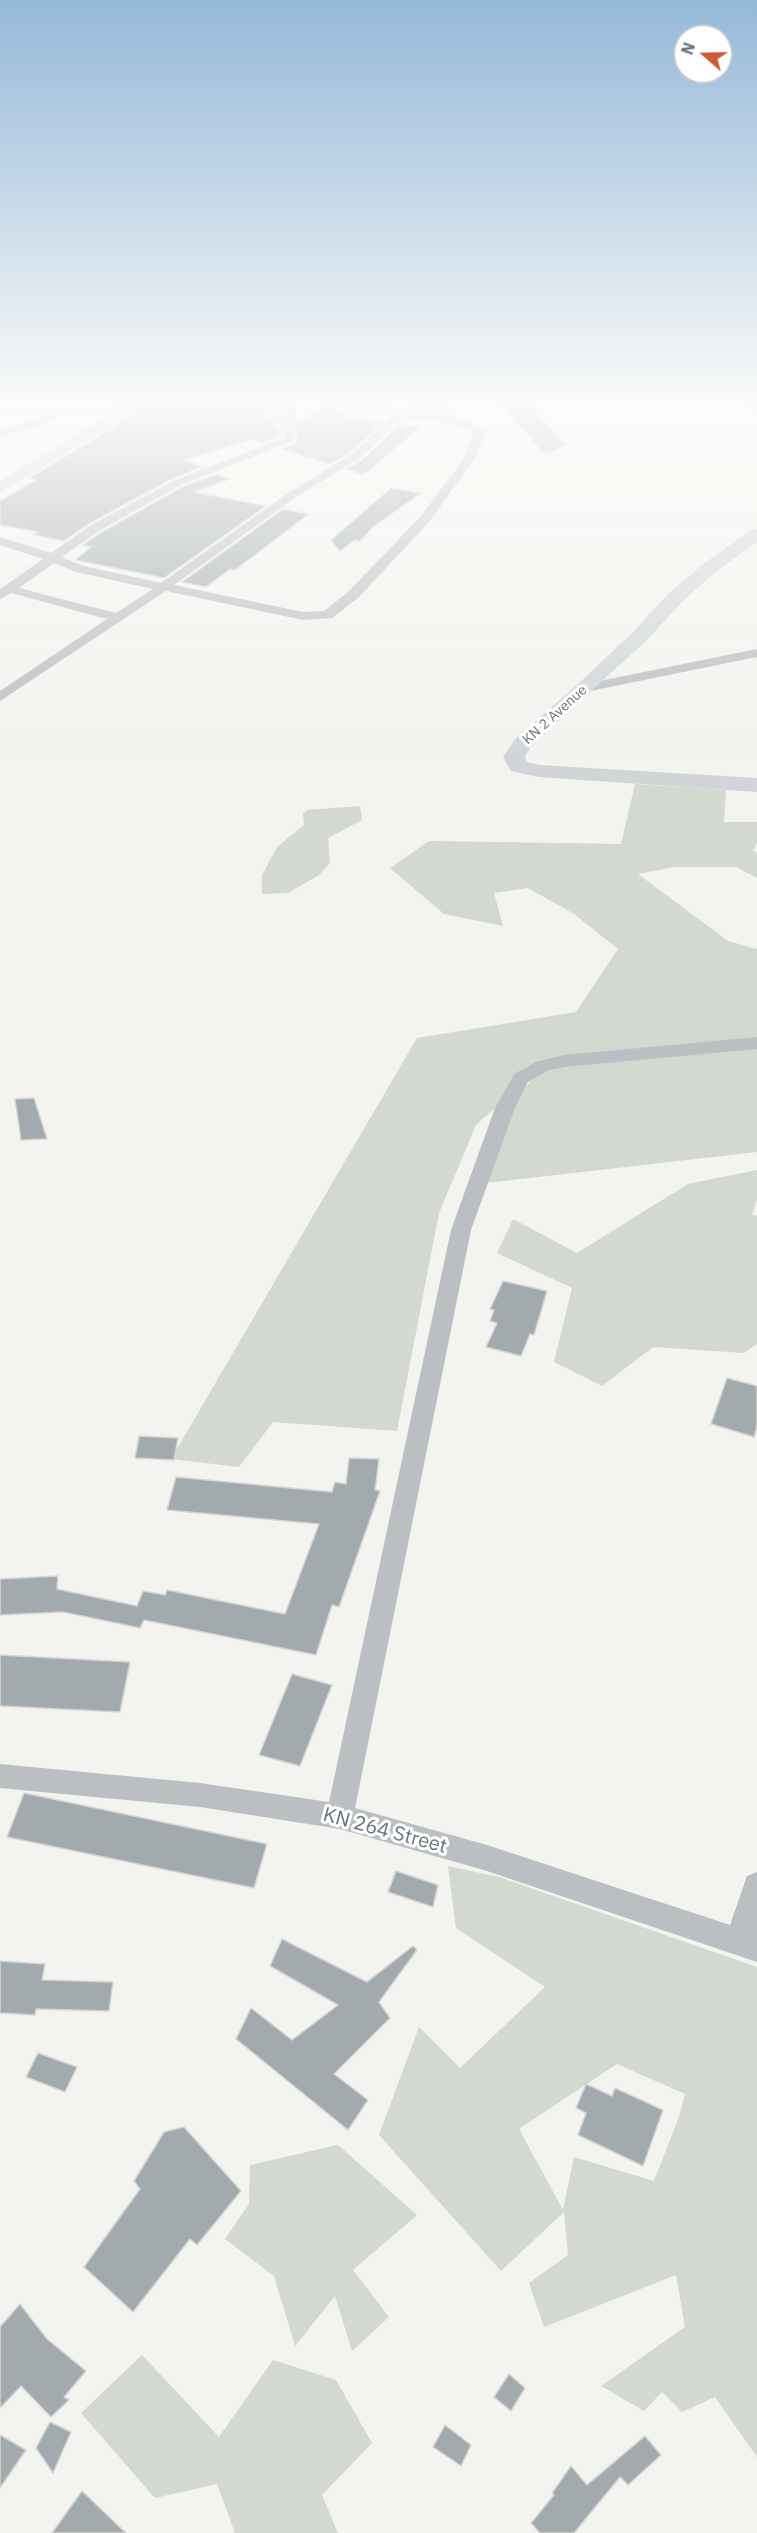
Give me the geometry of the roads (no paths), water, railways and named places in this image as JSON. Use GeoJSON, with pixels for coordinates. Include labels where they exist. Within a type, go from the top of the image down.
{"type":"FeatureCollection","features":[{"type":"Feature","properties":{"kind":"main road","name":"KN 2 Avenue"},"geometry":{"type":"LineString","coordinates":[[757,534],[708,569],[675,598],[639,637],[523,742],[514,757],[519,766],[538,771],[757,785]]}},
{"type":"Feature","properties":{"kind":"street"},"geometry":{"type":"LineString","coordinates":[[4,592],[107,521]]}},
{"type":"Feature","properties":{"kind":"street"},"geometry":{"type":"LineString","coordinates":[[0,697],[119,618],[255,521]]}},
{"type":"Feature","properties":{"kind":"street"},"geometry":{"type":"LineString","coordinates":[[0,541],[80,569],[303,616],[327,615],[353,595],[423,521]]}},
{"type":"Feature","properties":{"kind":"street"},"geometry":{"type":"LineString","coordinates":[[4,592],[119,618]]}},
{"type":"Feature","properties":{"kind":"street"},"geometry":{"type":"LineString","coordinates":[[585,688],[757,653]]}},
{"type":"Feature","properties":{"kind":"street"},"geometry":{"type":"LineString","coordinates":[[340,1816],[460,1230],[505,1108],[520,1078],[543,1066],[564,1061],[757,1042]]}},
{"type":"Feature","properties":{"kind":"street","name":"KN 264 Street"},"geometry":{"type":"LineString","coordinates":[[0,1776],[200,1795],[340,1816],[487,1858],[748,1945]]}},
{"type":"Feature","properties":{"kind":"street"},"geometry":{"type":"LineString","coordinates":[[748,1945],[757,1885]]}}]}
